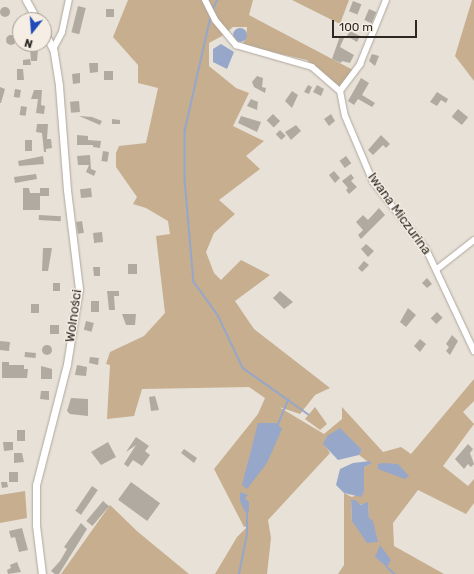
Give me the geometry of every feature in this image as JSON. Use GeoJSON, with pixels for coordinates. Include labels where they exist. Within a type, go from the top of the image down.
{"type":"FeatureCollection","features":[{"type":"Feature","properties":{"kind":"street"},"geometry":{"type":"LineString","coordinates":[[26,0],[33,12]]}},
{"type":"Feature","properties":{"kind":"street"},"geometry":{"type":"LineString","coordinates":[[53,50],[62,32],[69,0]]}},
{"type":"Feature","properties":{"kind":"street"},"geometry":{"type":"LineString","coordinates":[[205,0],[216,20],[236,45],[312,67],[340,91],[360,64],[386,0]]}},
{"type":"Feature","properties":{"kind":"street","name":"Wolności"},"geometry":{"type":"LineString","coordinates":[[42,574],[36,525],[36,485],[67,364],[79,290],[67,190],[59,85],[53,50]]}},
{"type":"Feature","properties":{"kind":"street","name":"Iwana Miczurina"},"geometry":{"type":"LineString","coordinates":[[340,91],[345,116],[373,182],[412,228],[437,269],[474,351]]}},
{"type":"Feature","properties":{"kind":"street","name":"Iwana Miczurina"},"geometry":{"type":"LineString","coordinates":[[437,269],[474,240]]}},
{"type":"Feature","properties":{"kind":"shaded area"},"geometry":{"type":"Polygon","coordinates":[[[128,0],[253,0],[249,15],[353,70],[340,88],[307,60],[245,46],[243,43],[246,38],[247,27],[233,27],[222,36],[209,43],[209,66],[236,88],[249,93],[233,126],[264,141],[246,156],[260,169],[219,200],[235,214],[214,233],[206,252],[214,273],[221,280],[241,260],[270,275],[235,301],[254,329],[330,388],[315,395],[300,414],[279,407],[324,434],[342,419],[342,407],[383,452],[401,447],[411,454],[474,379],[474,401],[463,412],[474,424],[443,466],[468,486],[474,479],[474,503],[466,514],[418,490],[393,523],[394,546],[444,574],[338,574],[344,565],[344,493],[352,497],[364,491],[364,467],[371,464],[359,455],[362,450],[327,436],[324,444],[330,453],[268,520],[271,538],[267,574],[215,574],[237,537],[248,526],[244,527],[214,469],[258,414],[265,398],[249,387],[142,389],[134,416],[107,419],[110,365],[106,364],[110,352],[144,336],[165,313],[156,236],[170,234],[168,221],[146,208],[133,204],[137,197],[116,167],[116,153],[119,146],[146,143],[158,88],[138,83],[138,65],[113,37],[128,0]],[[351,500],[352,521],[369,519],[368,503],[359,505],[351,500]]]}},
{"type":"Feature","properties":{"kind":"shaded area"},"geometry":{"type":"Polygon","coordinates":[[[292,0],[349,0],[340,24],[292,0]]]}},
{"type":"Feature","properties":{"kind":"shaded area"},"geometry":{"type":"Polygon","coordinates":[[[472,0],[474,0],[474,81],[455,56],[472,0]]]}},
{"type":"Feature","properties":{"kind":"shaded area"},"geometry":{"type":"Polygon","coordinates":[[[315,407],[327,424],[320,430],[305,419],[315,407]]]}},
{"type":"Feature","properties":{"kind":"shaded area"},"geometry":{"type":"Polygon","coordinates":[[[25,491],[27,518],[0,523],[0,495],[25,491]]]}},
{"type":"Feature","properties":{"kind":"shaded area"},"geometry":{"type":"Polygon","coordinates":[[[110,505],[138,532],[189,574],[61,574],[110,505]]]}},
{"type":"Feature","properties":{"kind":"water"},"geometry":{"type":"Polygon","coordinates":[[[237,28],[243,28],[247,32],[247,38],[243,42],[237,42],[233,38],[233,32],[237,28]]]}},
{"type":"Feature","properties":{"kind":"water"},"geometry":{"type":"Polygon","coordinates":[[[221,44],[234,52],[227,69],[213,62],[213,49],[221,44]]]}},
{"type":"Feature","properties":{"kind":"water"},"geometry":{"type":"Polygon","coordinates":[[[258,423],[277,423],[282,429],[267,463],[247,489],[242,485],[258,423]]]}},
{"type":"Feature","properties":{"kind":"water"},"geometry":{"type":"Polygon","coordinates":[[[340,428],[362,450],[359,455],[338,460],[323,444],[327,436],[340,428]]]}},
{"type":"Feature","properties":{"kind":"water"},"geometry":{"type":"Polygon","coordinates":[[[370,461],[371,464],[364,467],[364,491],[361,497],[344,493],[336,485],[340,469],[353,463],[370,461]]]}},
{"type":"Feature","properties":{"kind":"water"},"geometry":{"type":"Polygon","coordinates":[[[378,464],[398,464],[409,476],[405,479],[378,469],[378,464]]]}},
{"type":"Feature","properties":{"kind":"water"},"geometry":{"type":"Polygon","coordinates":[[[240,492],[248,495],[245,498],[249,502],[249,511],[245,512],[240,501],[240,492]]]}},
{"type":"Feature","properties":{"kind":"water"},"geometry":{"type":"Polygon","coordinates":[[[351,500],[356,500],[360,505],[368,502],[369,518],[373,521],[378,542],[367,543],[352,521],[351,500]]]}},
{"type":"Feature","properties":{"kind":"water"},"geometry":{"type":"Polygon","coordinates":[[[380,545],[391,560],[387,567],[375,557],[380,545]]]}},
{"type":"Feature","properties":{"kind":"building"},"geometry":{"type":"Polygon","coordinates":[[[353,1],[361,4],[357,14],[349,11],[353,1]]]}},
{"type":"Feature","properties":{"kind":"building"},"geometry":{"type":"Polygon","coordinates":[[[78,6],[86,8],[79,34],[71,32],[78,6]]]}},
{"type":"Feature","properties":{"kind":"building"},"geometry":{"type":"Polygon","coordinates":[[[3,7],[7,7],[9,8],[9,16],[3,17],[0,14],[0,10],[3,7]]]}},
{"type":"Feature","properties":{"kind":"building"},"geometry":{"type":"Polygon","coordinates":[[[106,9],[114,9],[114,17],[106,17],[106,9]]]}},
{"type":"Feature","properties":{"kind":"building"},"geometry":{"type":"Polygon","coordinates":[[[369,9],[376,12],[372,23],[364,20],[369,9]]]}},
{"type":"Feature","properties":{"kind":"building"},"geometry":{"type":"Polygon","coordinates":[[[350,31],[360,36],[357,42],[347,36],[350,31]]]}},
{"type":"Feature","properties":{"kind":"building"},"geometry":{"type":"Polygon","coordinates":[[[11,35],[12,44],[11,45],[6,40],[11,35]]]}},
{"type":"Feature","properties":{"kind":"building"},"geometry":{"type":"Polygon","coordinates":[[[340,36],[344,38],[340,47],[354,55],[350,63],[342,61],[341,63],[332,59],[340,36]]]}},
{"type":"Feature","properties":{"kind":"building"},"geometry":{"type":"Polygon","coordinates":[[[30,52],[38,52],[37,61],[31,61],[30,52]]]}},
{"type":"Feature","properties":{"kind":"building"},"geometry":{"type":"Polygon","coordinates":[[[372,54],[379,56],[375,66],[369,61],[372,54]]]}},
{"type":"Feature","properties":{"kind":"building"},"geometry":{"type":"Polygon","coordinates":[[[30,59],[31,65],[23,65],[23,60],[30,59]]]}},
{"type":"Feature","properties":{"kind":"building"},"geometry":{"type":"Polygon","coordinates":[[[89,63],[98,63],[98,72],[90,73],[89,63]]]}},
{"type":"Feature","properties":{"kind":"building"},"geometry":{"type":"Polygon","coordinates":[[[17,69],[23,69],[24,80],[17,80],[17,69]]]}},
{"type":"Feature","properties":{"kind":"building"},"geometry":{"type":"Polygon","coordinates":[[[104,71],[113,71],[113,80],[104,80],[104,71]]]}},
{"type":"Feature","properties":{"kind":"building"},"geometry":{"type":"Polygon","coordinates":[[[80,73],[80,83],[73,84],[72,74],[80,73]]]}},
{"type":"Feature","properties":{"kind":"building"},"geometry":{"type":"Polygon","coordinates":[[[257,76],[263,78],[262,87],[266,88],[265,93],[254,87],[252,82],[257,76]]]}},
{"type":"Feature","properties":{"kind":"building"},"geometry":{"type":"Polygon","coordinates":[[[361,78],[369,83],[362,95],[375,103],[372,107],[358,99],[354,105],[348,101],[361,78]]]}},
{"type":"Feature","properties":{"kind":"building"},"geometry":{"type":"Polygon","coordinates":[[[308,85],[312,87],[309,94],[304,92],[308,85]]]}},
{"type":"Feature","properties":{"kind":"building"},"geometry":{"type":"Polygon","coordinates":[[[317,85],[324,89],[321,96],[313,92],[317,85]]]}},
{"type":"Feature","properties":{"kind":"building"},"geometry":{"type":"Polygon","coordinates":[[[0,87],[5,89],[1,103],[0,103],[0,87]]]}},
{"type":"Feature","properties":{"kind":"building"},"geometry":{"type":"Polygon","coordinates":[[[15,89],[21,90],[20,98],[14,97],[15,89]]]}},
{"type":"Feature","properties":{"kind":"building"},"geometry":{"type":"Polygon","coordinates":[[[34,90],[42,90],[41,105],[45,106],[44,114],[36,113],[38,99],[31,99],[34,90]]]}},
{"type":"Feature","properties":{"kind":"building"},"geometry":{"type":"Polygon","coordinates":[[[292,91],[298,95],[292,108],[285,101],[292,91]]]}},
{"type":"Feature","properties":{"kind":"building"},"geometry":{"type":"Polygon","coordinates":[[[437,92],[448,99],[446,103],[441,100],[437,106],[430,102],[437,92]]]}},
{"type":"Feature","properties":{"kind":"building"},"geometry":{"type":"Polygon","coordinates":[[[251,99],[258,102],[257,110],[247,106],[251,99]]]}},
{"type":"Feature","properties":{"kind":"building"},"geometry":{"type":"Polygon","coordinates":[[[79,101],[80,112],[71,113],[70,102],[79,101]]]}},
{"type":"Feature","properties":{"kind":"building"},"geometry":{"type":"Polygon","coordinates":[[[21,106],[27,107],[26,116],[20,115],[21,106]]]}},
{"type":"Feature","properties":{"kind":"building"},"geometry":{"type":"Polygon","coordinates":[[[458,109],[468,117],[462,125],[452,117],[458,109]]]}},
{"type":"Feature","properties":{"kind":"building"},"geometry":{"type":"Polygon","coordinates":[[[273,114],[280,121],[274,127],[267,120],[273,114]]]}},
{"type":"Feature","properties":{"kind":"building"},"geometry":{"type":"Polygon","coordinates":[[[331,114],[335,121],[329,126],[324,119],[331,114]]]}},
{"type":"Feature","properties":{"kind":"building"},"geometry":{"type":"Polygon","coordinates":[[[79,116],[92,117],[102,121],[100,125],[79,116]]]}},
{"type":"Feature","properties":{"kind":"building"},"geometry":{"type":"Polygon","coordinates":[[[241,116],[261,122],[257,132],[238,123],[241,116]]]}},
{"type":"Feature","properties":{"kind":"building"},"geometry":{"type":"Polygon","coordinates":[[[112,119],[120,120],[120,124],[112,124],[112,119]]]}},
{"type":"Feature","properties":{"kind":"building"},"geometry":{"type":"Polygon","coordinates":[[[37,124],[48,124],[47,139],[51,139],[52,148],[46,149],[46,152],[44,152],[42,133],[36,132],[37,124]]]}},
{"type":"Feature","properties":{"kind":"building"},"geometry":{"type":"Polygon","coordinates":[[[296,125],[301,131],[291,140],[285,132],[296,125]]]}},
{"type":"Feature","properties":{"kind":"building"},"geometry":{"type":"Polygon","coordinates":[[[280,130],[286,136],[281,140],[276,134],[280,130]]]}},
{"type":"Feature","properties":{"kind":"building"},"geometry":{"type":"Polygon","coordinates":[[[77,135],[88,136],[88,140],[101,141],[100,148],[93,147],[93,145],[77,145],[77,135]]]}},
{"type":"Feature","properties":{"kind":"building"},"geometry":{"type":"Polygon","coordinates":[[[381,135],[390,144],[386,148],[383,145],[373,155],[368,150],[381,135]]]}},
{"type":"Feature","properties":{"kind":"building"},"geometry":{"type":"Polygon","coordinates":[[[25,140],[32,140],[32,151],[25,151],[25,140]]]}},
{"type":"Feature","properties":{"kind":"building"},"geometry":{"type":"Polygon","coordinates":[[[103,151],[109,152],[107,162],[101,161],[103,151]]]}},
{"type":"Feature","properties":{"kind":"building"},"geometry":{"type":"Polygon","coordinates":[[[90,155],[91,169],[96,171],[94,176],[86,172],[89,165],[78,165],[77,156],[90,155]]]}},
{"type":"Feature","properties":{"kind":"building"},"geometry":{"type":"Polygon","coordinates":[[[43,156],[44,164],[19,166],[18,161],[43,156]]]}},
{"type":"Feature","properties":{"kind":"building"},"geometry":{"type":"Polygon","coordinates":[[[346,156],[351,163],[345,168],[340,161],[346,156]]]}},
{"type":"Feature","properties":{"kind":"building"},"geometry":{"type":"Polygon","coordinates":[[[334,171],[340,178],[335,183],[329,175],[334,171]]]}},
{"type":"Feature","properties":{"kind":"building"},"geometry":{"type":"Polygon","coordinates":[[[36,174],[37,179],[15,183],[14,177],[36,174]]]}},
{"type":"Feature","properties":{"kind":"building"},"geometry":{"type":"Polygon","coordinates":[[[351,174],[354,178],[351,181],[357,187],[349,194],[346,190],[348,188],[342,181],[351,174]]]}},
{"type":"Feature","properties":{"kind":"building"},"geometry":{"type":"Polygon","coordinates":[[[23,188],[29,188],[30,193],[40,193],[40,210],[23,210],[23,188]]]}},
{"type":"Feature","properties":{"kind":"building"},"geometry":{"type":"Polygon","coordinates":[[[40,188],[49,188],[49,196],[40,196],[40,188]]]}},
{"type":"Feature","properties":{"kind":"building"},"geometry":{"type":"Polygon","coordinates":[[[91,188],[92,197],[81,198],[80,189],[91,188]]]}},
{"type":"Feature","properties":{"kind":"building"},"geometry":{"type":"Polygon","coordinates":[[[379,208],[385,215],[361,239],[358,235],[363,230],[356,222],[363,215],[368,220],[379,208]]]}},
{"type":"Feature","properties":{"kind":"building"},"geometry":{"type":"Polygon","coordinates":[[[39,215],[61,216],[61,221],[39,220],[39,215]]]}},
{"type":"Feature","properties":{"kind":"building"},"geometry":{"type":"Polygon","coordinates":[[[82,221],[84,233],[78,234],[76,222],[82,221]]]}},
{"type":"Feature","properties":{"kind":"building"},"geometry":{"type":"Polygon","coordinates":[[[102,232],[103,242],[94,243],[93,233],[102,232]]]}},
{"type":"Feature","properties":{"kind":"building"},"geometry":{"type":"Polygon","coordinates":[[[366,244],[374,251],[368,257],[361,249],[366,244]]]}},
{"type":"Feature","properties":{"kind":"building"},"geometry":{"type":"Polygon","coordinates":[[[43,248],[52,248],[48,271],[42,271],[43,248]]]}},
{"type":"Feature","properties":{"kind":"building"},"geometry":{"type":"Polygon","coordinates":[[[364,261],[369,265],[362,272],[358,268],[364,261]]]}},
{"type":"Feature","properties":{"kind":"building"},"geometry":{"type":"Polygon","coordinates":[[[128,264],[137,264],[137,274],[128,274],[128,264]]]}},
{"type":"Feature","properties":{"kind":"building"},"geometry":{"type":"Polygon","coordinates":[[[93,267],[100,267],[100,276],[94,276],[93,267]]]}},
{"type":"Feature","properties":{"kind":"building"},"geometry":{"type":"Polygon","coordinates":[[[427,278],[432,284],[427,288],[422,283],[427,278]]]}},
{"type":"Feature","properties":{"kind":"building"},"geometry":{"type":"Polygon","coordinates":[[[53,283],[60,283],[60,291],[53,291],[53,283]]]}},
{"type":"Feature","properties":{"kind":"building"},"geometry":{"type":"Polygon","coordinates":[[[107,291],[119,291],[119,296],[114,296],[115,310],[109,310],[107,291]]]}},
{"type":"Feature","properties":{"kind":"building"},"geometry":{"type":"Polygon","coordinates":[[[280,291],[293,302],[284,309],[273,298],[280,291]]]}},
{"type":"Feature","properties":{"kind":"building"},"geometry":{"type":"Polygon","coordinates":[[[91,301],[99,301],[99,312],[91,312],[91,301]]]}},
{"type":"Feature","properties":{"kind":"building"},"geometry":{"type":"Polygon","coordinates":[[[31,304],[39,304],[39,313],[31,313],[31,304]]]}},
{"type":"Feature","properties":{"kind":"building"},"geometry":{"type":"Polygon","coordinates":[[[408,308],[416,315],[406,327],[400,322],[408,308]]]}},
{"type":"Feature","properties":{"kind":"building"},"geometry":{"type":"Polygon","coordinates":[[[437,312],[443,318],[436,324],[431,318],[437,312]]]}},
{"type":"Feature","properties":{"kind":"building"},"geometry":{"type":"Polygon","coordinates":[[[122,314],[136,314],[135,325],[126,325],[122,314]]]}},
{"type":"Feature","properties":{"kind":"building"},"geometry":{"type":"Polygon","coordinates":[[[86,321],[94,323],[92,332],[84,330],[86,321]]]}},
{"type":"Feature","properties":{"kind":"building"},"geometry":{"type":"Polygon","coordinates":[[[50,325],[59,325],[59,334],[50,334],[50,325]]]}},
{"type":"Feature","properties":{"kind":"building"},"geometry":{"type":"Polygon","coordinates":[[[452,335],[458,341],[450,355],[446,351],[449,347],[446,344],[452,335]]]}},
{"type":"Feature","properties":{"kind":"building"},"geometry":{"type":"Polygon","coordinates":[[[420,339],[426,344],[420,352],[414,346],[420,339]]]}},
{"type":"Feature","properties":{"kind":"building"},"geometry":{"type":"Polygon","coordinates":[[[0,341],[10,342],[9,351],[0,350],[0,341]]]}},
{"type":"Feature","properties":{"kind":"building"},"geometry":{"type":"Polygon","coordinates":[[[45,345],[49,345],[51,346],[51,354],[45,355],[42,352],[42,348],[45,345]]]}},
{"type":"Feature","properties":{"kind":"building"},"geometry":{"type":"Polygon","coordinates":[[[25,352],[36,353],[36,358],[25,357],[25,352]]]}},
{"type":"Feature","properties":{"kind":"building"},"geometry":{"type":"Polygon","coordinates":[[[90,357],[99,358],[98,365],[89,363],[90,357]]]}},
{"type":"Feature","properties":{"kind":"building"},"geometry":{"type":"Polygon","coordinates":[[[2,362],[9,362],[9,365],[24,365],[24,369],[28,369],[27,378],[2,378],[2,362]]]}},
{"type":"Feature","properties":{"kind":"building"},"geometry":{"type":"Polygon","coordinates":[[[77,365],[87,367],[86,376],[75,375],[77,365]]]}},
{"type":"Feature","properties":{"kind":"building"},"geometry":{"type":"Polygon","coordinates":[[[41,366],[52,369],[52,379],[41,379],[41,366]]]}},
{"type":"Feature","properties":{"kind":"building"},"geometry":{"type":"Polygon","coordinates":[[[41,391],[49,391],[49,400],[40,399],[41,391]]]}},
{"type":"Feature","properties":{"kind":"building"},"geometry":{"type":"Polygon","coordinates":[[[155,396],[159,410],[151,411],[149,397],[155,396]]]}},
{"type":"Feature","properties":{"kind":"building"},"geometry":{"type":"Polygon","coordinates":[[[71,398],[88,399],[88,416],[70,414],[67,411],[71,398]]]}},
{"type":"Feature","properties":{"kind":"building"},"geometry":{"type":"Polygon","coordinates":[[[17,430],[25,430],[25,441],[17,441],[17,430]]]}},
{"type":"Feature","properties":{"kind":"building"},"geometry":{"type":"Polygon","coordinates":[[[136,437],[149,446],[145,451],[150,455],[142,466],[133,460],[128,467],[124,464],[136,445],[126,452],[136,437]]]}},
{"type":"Feature","properties":{"kind":"building"},"geometry":{"type":"Polygon","coordinates":[[[3,442],[13,442],[13,450],[4,451],[3,442]]]}},
{"type":"Feature","properties":{"kind":"building"},"geometry":{"type":"Polygon","coordinates":[[[108,442],[116,457],[101,465],[91,452],[108,442]]]}},
{"type":"Feature","properties":{"kind":"building"},"geometry":{"type":"Polygon","coordinates":[[[468,444],[473,449],[470,453],[474,464],[471,467],[468,464],[464,469],[455,459],[468,444]]]}},
{"type":"Feature","properties":{"kind":"building"},"geometry":{"type":"Polygon","coordinates":[[[184,449],[197,458],[194,463],[181,453],[184,449]]]}},
{"type":"Feature","properties":{"kind":"building"},"geometry":{"type":"Polygon","coordinates":[[[14,453],[22,453],[24,462],[14,463],[14,453]]]}},
{"type":"Feature","properties":{"kind":"building"},"geometry":{"type":"Polygon","coordinates":[[[9,472],[18,472],[18,482],[9,482],[9,472]]]}},
{"type":"Feature","properties":{"kind":"building"},"geometry":{"type":"Polygon","coordinates":[[[1,482],[7,482],[8,487],[2,488],[1,482]]]}},
{"type":"Feature","properties":{"kind":"building"},"geometry":{"type":"Polygon","coordinates":[[[131,482],[160,503],[147,521],[118,500],[131,482]]]}},
{"type":"Feature","properties":{"kind":"building"},"geometry":{"type":"Polygon","coordinates":[[[92,486],[98,490],[81,515],[75,511],[92,486]]]}},
{"type":"Feature","properties":{"kind":"building"},"geometry":{"type":"Polygon","coordinates":[[[103,501],[109,506],[92,526],[86,521],[103,501]]]}},
{"type":"Feature","properties":{"kind":"building"},"geometry":{"type":"Polygon","coordinates":[[[81,523],[87,529],[59,574],[55,574],[51,571],[60,561],[67,549],[64,547],[81,523]]]}},
{"type":"Feature","properties":{"kind":"building"},"geometry":{"type":"Polygon","coordinates":[[[22,528],[28,550],[19,552],[15,537],[11,538],[9,531],[22,528]]]}},
{"type":"Feature","properties":{"kind":"building"},"geometry":{"type":"Polygon","coordinates":[[[17,562],[21,572],[8,574],[7,570],[11,568],[10,565],[17,562]]]}},
{"type":"Feature","properties":{"kind":"waterway"},"geometry":{"type":"LineString","coordinates":[[213,9],[217,0]]}},
{"type":"Feature","properties":{"kind":"waterway"},"geometry":{"type":"LineString","coordinates":[[211,17],[185,131],[185,180],[194,282],[218,315],[243,368],[308,414]]}},
{"type":"Feature","properties":{"kind":"waterway"},"geometry":{"type":"LineString","coordinates":[[278,424],[288,400]]}},
{"type":"Feature","properties":{"kind":"waterway"},"geometry":{"type":"LineString","coordinates":[[239,574],[247,534],[247,512]]}},
{"type":"Feature","properties":{"kind":"waterway"},"geometry":{"type":"LineString","coordinates":[[387,567],[395,574]]}}]}
